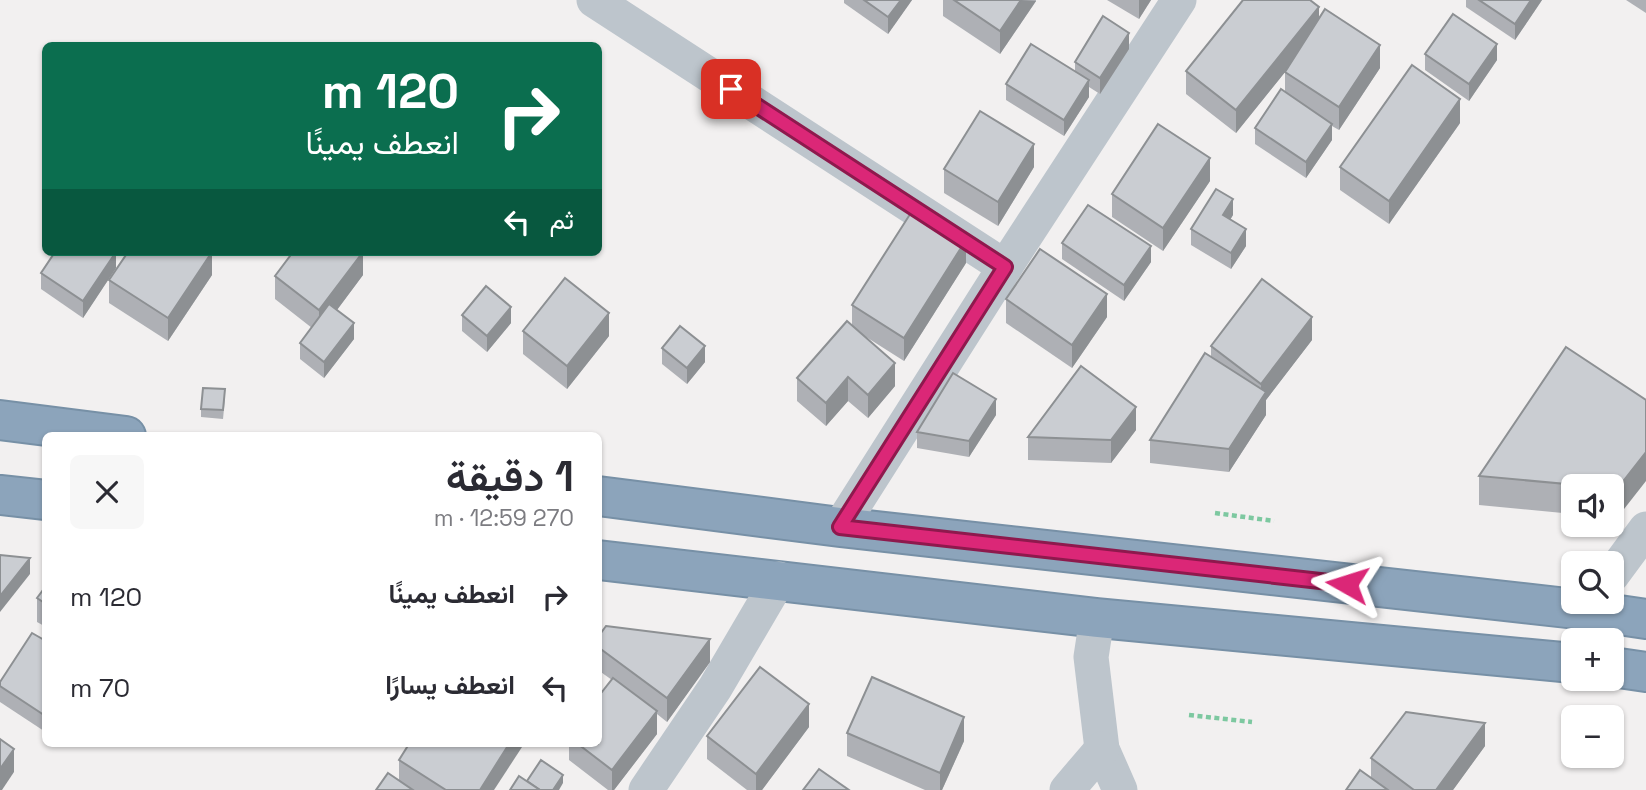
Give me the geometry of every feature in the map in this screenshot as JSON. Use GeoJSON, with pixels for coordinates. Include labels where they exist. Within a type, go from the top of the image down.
{"type":"FeatureCollection","features":[{"type":"Feature","properties":{"kind":"highway"},"geometry":{"type":"LineString","coordinates":[[0,420],[94,432]]}},
{"type":"Feature","properties":{"kind":"highway"},"geometry":{"type":"LineString","coordinates":[[0,495],[42,500]]}},
{"type":"Feature","properties":{"kind":"highway"},"geometry":{"type":"LineString","coordinates":[[602,497],[840,527],[1161,563],[1561,603]]}},
{"type":"Feature","properties":{"kind":"highway"},"geometry":{"type":"LineString","coordinates":[[1048,612],[1054,551]]}},
{"type":"Feature","properties":{"kind":"highway"},"geometry":{"type":"LineString","coordinates":[[602,560],[1097,618],[1561,662]]}},
{"type":"Feature","properties":{"kind":"highway"},"geometry":{"type":"LineString","coordinates":[[1155,623],[1161,563]]}},
{"type":"Feature","properties":{"kind":"highway"},"geometry":{"type":"LineString","coordinates":[[1624,614],[1646,619]]}},
{"type":"Feature","properties":{"kind":"highway"},"geometry":{"type":"LineString","coordinates":[[1624,669],[1646,672]]}},
{"type":"Feature","properties":{"kind":"street"},"geometry":{"type":"LineString","coordinates":[[594,0],[1005,267]]}},
{"type":"Feature","properties":{"kind":"street"},"geometry":{"type":"LineString","coordinates":[[840,527],[1179,0]]}},
{"type":"Feature","properties":{"kind":"street"},"geometry":{"type":"LineString","coordinates":[[1624,559],[1646,529]]}},
{"type":"Feature","properties":{"kind":"street"},"geometry":{"type":"LineString","coordinates":[[646,790],[715,688],[779,579]]}},
{"type":"Feature","properties":{"kind":"street"},"geometry":{"type":"LineString","coordinates":[[1097,618],[1091,657],[1102,749],[1120,790]]}},
{"type":"Feature","properties":{"kind":"street"},"geometry":{"type":"LineString","coordinates":[[1067,790],[1102,749]]}},
{"type":"Feature","properties":{"kind":"path"},"geometry":{"type":"LineString","coordinates":[[1214,513],[1274,521]]}},
{"type":"Feature","properties":{"kind":"path"},"geometry":{"type":"LineString","coordinates":[[1189,715],[1252,722]]}},
{"type":"Feature","properties":{"kind":"building"},"geometry":{"type":"Polygon","coordinates":[[[864,0],[901,0],[888,17],[864,0]]]}},
{"type":"Feature","properties":{"kind":"building"},"geometry":{"type":"Polygon","coordinates":[[[954,0],[1021,0],[1000,31],[954,0]]]}},
{"type":"Feature","properties":{"kind":"building"},"geometry":{"type":"Polygon","coordinates":[[[1243,0],[1310,0],[1319,7],[1236,110],[1186,71],[1243,0]]]}},
{"type":"Feature","properties":{"kind":"building"},"geometry":{"type":"Polygon","coordinates":[[[1479,0],[1531,0],[1515,24],[1479,0]]]}},
{"type":"Feature","properties":{"kind":"building"},"geometry":{"type":"Polygon","coordinates":[[[1325,9],[1380,45],[1339,107],[1285,72],[1325,9]]]}},
{"type":"Feature","properties":{"kind":"building"},"geometry":{"type":"Polygon","coordinates":[[[1453,14],[1497,44],[1469,84],[1425,54],[1453,14]]]}},
{"type":"Feature","properties":{"kind":"building"},"geometry":{"type":"Polygon","coordinates":[[[1103,16],[1129,33],[1100,78],[1075,62],[1103,16]]]}},
{"type":"Feature","properties":{"kind":"building"},"geometry":{"type":"Polygon","coordinates":[[[1031,44],[1089,80],[1064,120],[1006,84],[1031,44]]]}},
{"type":"Feature","properties":{"kind":"building"},"geometry":{"type":"Polygon","coordinates":[[[1412,65],[1460,99],[1389,201],[1340,167],[1412,65]]]}},
{"type":"Feature","properties":{"kind":"building"},"geometry":{"type":"Polygon","coordinates":[[[1281,89],[1332,124],[1306,162],[1255,128],[1281,89]]]}},
{"type":"Feature","properties":{"kind":"building"},"geometry":{"type":"Polygon","coordinates":[[[980,111],[1034,144],[998,202],[944,169],[980,111]]]}},
{"type":"Feature","properties":{"kind":"building"},"geometry":{"type":"Polygon","coordinates":[[[1158,124],[1210,158],[1163,228],[1112,194],[1158,124]]]}},
{"type":"Feature","properties":{"kind":"building"},"geometry":{"type":"Polygon","coordinates":[[[1216,189],[1233,199],[1223,215],[1246,229],[1231,253],[1191,229],[1216,189]]]}},
{"type":"Feature","properties":{"kind":"building"},"geometry":{"type":"Polygon","coordinates":[[[1088,205],[1151,246],[1124,285],[1062,243],[1088,205]]]}},
{"type":"Feature","properties":{"kind":"building"},"geometry":{"type":"Polygon","coordinates":[[[914,208],[966,240],[904,338],[852,305],[914,208]]]}},
{"type":"Feature","properties":{"kind":"building"},"geometry":{"type":"Polygon","coordinates":[[[1040,249],[1107,294],[1072,345],[1006,299],[1040,249]]]}},
{"type":"Feature","properties":{"kind":"building"},"geometry":{"type":"Polygon","coordinates":[[[52,256],[113,256],[83,301],[41,273],[52,256]]]}},
{"type":"Feature","properties":{"kind":"building"},"geometry":{"type":"Polygon","coordinates":[[[125,256],[209,256],[168,318],[109,280],[125,256]]]}},
{"type":"Feature","properties":{"kind":"building"},"geometry":{"type":"Polygon","coordinates":[[[290,256],[360,256],[319,310],[275,276],[290,256]]]}},
{"type":"Feature","properties":{"kind":"building"},"geometry":{"type":"Polygon","coordinates":[[[565,278],[609,313],[567,366],[523,331],[565,278]]]}},
{"type":"Feature","properties":{"kind":"building"},"geometry":{"type":"Polygon","coordinates":[[[1262,279],[1312,317],[1261,384],[1211,346],[1262,279]]]}},
{"type":"Feature","properties":{"kind":"building"},"geometry":{"type":"Polygon","coordinates":[[[486,286],[511,307],[487,336],[462,315],[486,286]]]}},
{"type":"Feature","properties":{"kind":"building"},"geometry":{"type":"Polygon","coordinates":[[[329,304],[354,323],[324,362],[300,343],[329,304]]]}},
{"type":"Feature","properties":{"kind":"building"},"geometry":{"type":"Polygon","coordinates":[[[847,321],[895,363],[868,395],[848,377],[826,403],[797,378],[847,321]]]}},
{"type":"Feature","properties":{"kind":"building"},"geometry":{"type":"Polygon","coordinates":[[[680,326],[705,346],[687,368],[662,348],[680,326]]]}},
{"type":"Feature","properties":{"kind":"building"},"geometry":{"type":"Polygon","coordinates":[[[1566,347],[1646,400],[1646,452],[1624,480],[1624,474],[1561,474],[1561,484],[1479,476],[1566,347]]]}},
{"type":"Feature","properties":{"kind":"building"},"geometry":{"type":"Polygon","coordinates":[[[1205,353],[1266,392],[1229,449],[1150,440],[1205,353]]]}},
{"type":"Feature","properties":{"kind":"building"},"geometry":{"type":"Polygon","coordinates":[[[1081,366],[1136,407],[1111,440],[1028,437],[1081,366]]]}},
{"type":"Feature","properties":{"kind":"building"},"geometry":{"type":"Polygon","coordinates":[[[953,373],[996,399],[969,441],[917,432],[953,373]]]}},
{"type":"Feature","properties":{"kind":"building"},"geometry":{"type":"Polygon","coordinates":[[[203,388],[225,389],[223,410],[201,409],[203,388]]]}},
{"type":"Feature","properties":{"kind":"building"},"geometry":{"type":"Polygon","coordinates":[[[0,555],[30,558],[0,596],[0,555]]]}},
{"type":"Feature","properties":{"kind":"building"},"geometry":{"type":"Polygon","coordinates":[[[606,626],[710,639],[667,698],[602,650],[602,632],[606,626]]]}},
{"type":"Feature","properties":{"kind":"building"},"geometry":{"type":"Polygon","coordinates":[[[32,633],[42,639],[42,714],[0,686],[32,633]]]}},
{"type":"Feature","properties":{"kind":"building"},"geometry":{"type":"Polygon","coordinates":[[[760,667],[809,704],[756,774],[707,736],[760,667]]]}},
{"type":"Feature","properties":{"kind":"building"},"geometry":{"type":"Polygon","coordinates":[[[872,677],[964,717],[940,773],[847,733],[872,677]]]}},
{"type":"Feature","properties":{"kind":"building"},"geometry":{"type":"Polygon","coordinates":[[[613,678],[657,711],[612,770],[582,747],[602,747],[602,692],[613,678]]]}},
{"type":"Feature","properties":{"kind":"building"},"geometry":{"type":"Polygon","coordinates":[[[1406,712],[1485,723],[1436,790],[1414,790],[1371,758],[1406,712]]]}},
{"type":"Feature","properties":{"kind":"building"},"geometry":{"type":"Polygon","coordinates":[[[0,739],[14,749],[0,769],[0,739]]]}},
{"type":"Feature","properties":{"kind":"building"},"geometry":{"type":"Polygon","coordinates":[[[407,747],[507,747],[480,790],[446,790],[399,760],[407,747]]]}},
{"type":"Feature","properties":{"kind":"building"},"geometry":{"type":"Polygon","coordinates":[[[541,760],[563,775],[553,790],[540,790],[527,781],[541,760]]]}},
{"type":"Feature","properties":{"kind":"building"},"geometry":{"type":"Polygon","coordinates":[[[819,769],[849,790],[803,790],[819,769]]]}},
{"type":"Feature","properties":{"kind":"building"},"geometry":{"type":"Polygon","coordinates":[[[1360,770],[1388,790],[1346,790],[1360,770]]]}},
{"type":"Feature","properties":{"kind":"building"},"geometry":{"type":"Polygon","coordinates":[[[388,773],[413,790],[376,790],[388,773]]]}},
{"type":"Feature","properties":{"kind":"building"},"geometry":{"type":"Polygon","coordinates":[[[519,776],[540,790],[510,790],[519,776]]]}},
{"type":"Feature","properties":{"kind":"route"},"geometry":{"type":"LineString","coordinates":[[731,89],[1005,267],[840,527],[1347,584]]}}]}
